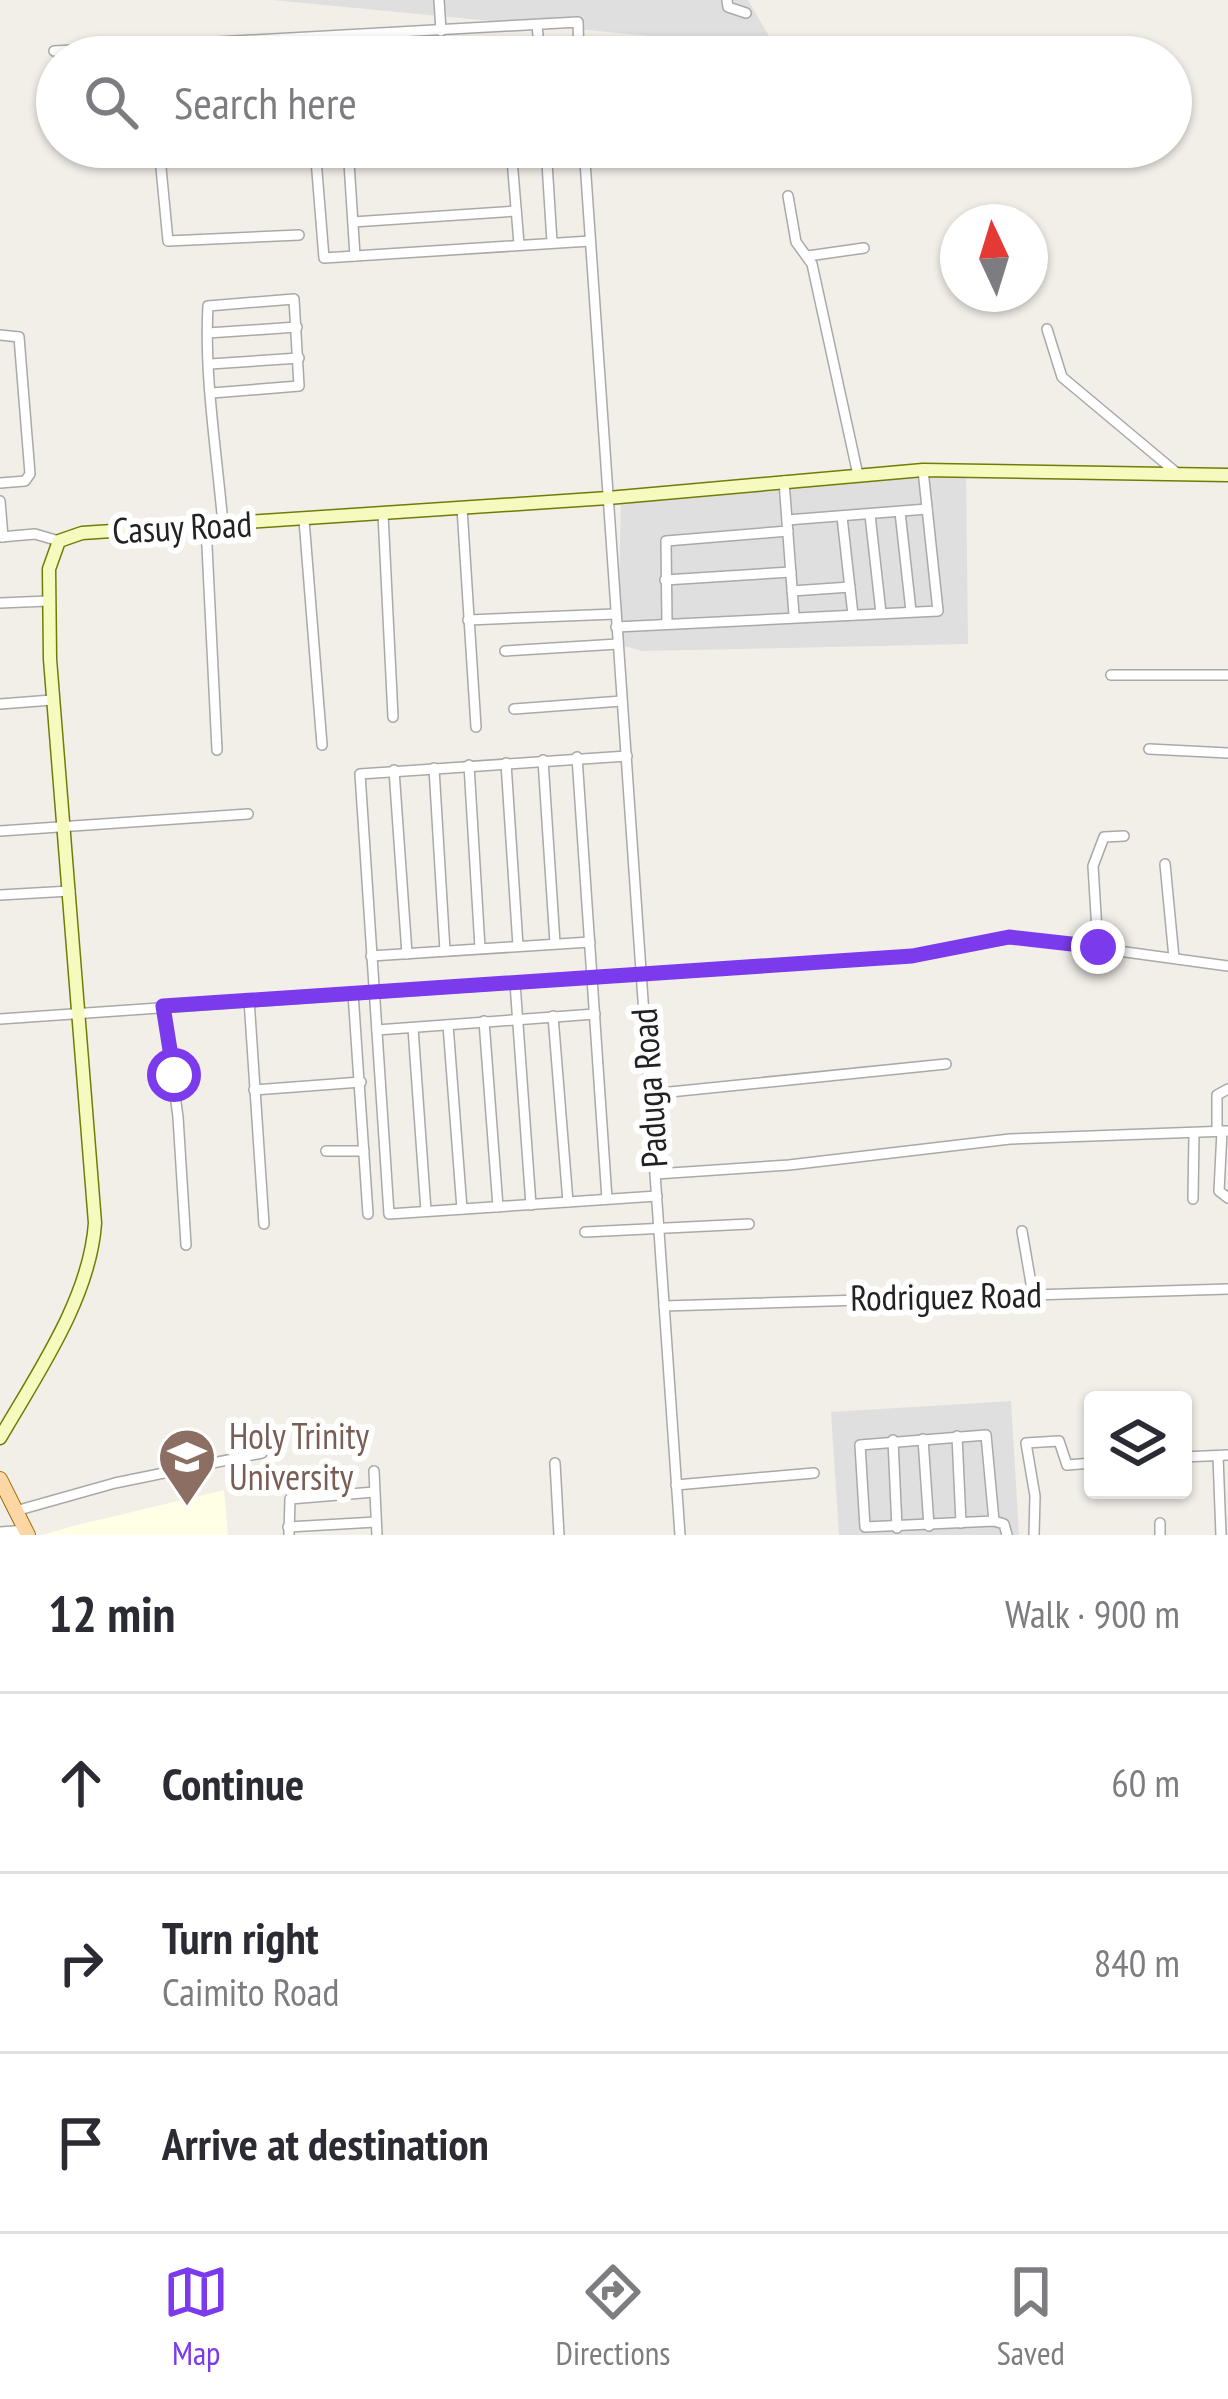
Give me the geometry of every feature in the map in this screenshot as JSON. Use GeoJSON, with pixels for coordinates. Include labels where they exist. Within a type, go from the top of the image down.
{"type":"FeatureCollection","features":[{"type":"Feature","properties":{"kind":"main road"},"geometry":{"type":"LineString","coordinates":[[0,1479],[27,1533]]}},
{"type":"Feature","properties":{"kind":"street"},"geometry":{"type":"LineString","coordinates":[[439,0],[441,31]]}},
{"type":"Feature","properties":{"kind":"street"},"geometry":{"type":"LineString","coordinates":[[727,0],[728,7],[746,13]]}},
{"type":"Feature","properties":{"kind":"street"},"geometry":{"type":"LineString","coordinates":[[366,36],[578,22],[578,36]]}},
{"type":"Feature","properties":{"kind":"street"},"geometry":{"type":"LineString","coordinates":[[537,25],[538,36]]}},
{"type":"Feature","properties":{"kind":"street"},"geometry":{"type":"LineString","coordinates":[[161,168],[168,242],[299,236]]}},
{"type":"Feature","properties":{"kind":"street"},"geometry":{"type":"LineString","coordinates":[[316,168],[321,254],[355,256],[590,241]]}},
{"type":"Feature","properties":{"kind":"street"},"geometry":{"type":"LineString","coordinates":[[349,168],[355,256]]}},
{"type":"Feature","properties":{"kind":"street"},"geometry":{"type":"LineString","coordinates":[[513,168],[519,244]]}},
{"type":"Feature","properties":{"kind":"street"},"geometry":{"type":"LineString","coordinates":[[547,168],[552,242]]}},
{"type":"Feature","properties":{"kind":"street","name":"Paduga Road"},"geometry":{"type":"LineString","coordinates":[[585,168],[680,1535]]}},
{"type":"Feature","properties":{"kind":"street"},"geometry":{"type":"LineString","coordinates":[[788,196],[797,247],[808,256],[858,475]]}},
{"type":"Feature","properties":{"kind":"street"},"geometry":{"type":"LineString","coordinates":[[353,222],[516,211]]}},
{"type":"Feature","properties":{"kind":"street"},"geometry":{"type":"LineString","coordinates":[[808,256],[864,248]]}},
{"type":"Feature","properties":{"kind":"street"},"geometry":{"type":"LineString","coordinates":[[212,393],[297,387],[296,303],[288,297],[213,303],[207,309],[212,393],[223,525]]}},
{"type":"Feature","properties":{"kind":"street"},"geometry":{"type":"LineString","coordinates":[[208,333],[297,327]]}},
{"type":"Feature","properties":{"kind":"street"},"geometry":{"type":"LineString","coordinates":[[1047,329],[1061,376],[1178,474]]}},
{"type":"Feature","properties":{"kind":"street"},"geometry":{"type":"LineString","coordinates":[[0,335],[19,337],[30,474],[25,481],[0,483]]}},
{"type":"Feature","properties":{"kind":"street"},"geometry":{"type":"LineString","coordinates":[[210,364],[299,358]]}},
{"type":"Feature","properties":{"kind":"street"},"geometry":{"type":"LineString","coordinates":[[616,627],[941,607],[923,470]]}},
{"type":"Feature","properties":{"kind":"street","name":"Casuy Road"},"geometry":{"type":"LineString","coordinates":[[0,1438],[69,1310],[92,1252],[94,1160],[52,700],[48,601],[50,562],[59,541],[82,533],[608,498],[923,470],[1228,475]]}},
{"type":"Feature","properties":{"kind":"street"},"geometry":{"type":"LineString","coordinates":[[784,481],[794,615]]}},
{"type":"Feature","properties":{"kind":"street"},"geometry":{"type":"LineString","coordinates":[[0,501],[2,537],[42,535],[59,541]]}},
{"type":"Feature","properties":{"kind":"street"},"geometry":{"type":"LineString","coordinates":[[462,508],[476,727]]}},
{"type":"Feature","properties":{"kind":"street"},"geometry":{"type":"LineString","coordinates":[[667,622],[666,541],[927,509]]}},
{"type":"Feature","properties":{"kind":"street"},"geometry":{"type":"LineString","coordinates":[[900,512],[911,611]]}},
{"type":"Feature","properties":{"kind":"street"},"geometry":{"type":"LineString","coordinates":[[383,514],[393,717]]}},
{"type":"Feature","properties":{"kind":"street"},"geometry":{"type":"LineString","coordinates":[[870,514],[881,613]]}},
{"type":"Feature","properties":{"kind":"street"},"geometry":{"type":"LineString","coordinates":[[842,517],[854,615]]}},
{"type":"Feature","properties":{"kind":"street"},"geometry":{"type":"LineString","coordinates":[[304,520],[322,745]]}},
{"type":"Feature","properties":{"kind":"street"},"geometry":{"type":"LineString","coordinates":[[206,526],[218,750]]}},
{"type":"Feature","properties":{"kind":"street"},"geometry":{"type":"LineString","coordinates":[[665,580],[790,572]]}},
{"type":"Feature","properties":{"kind":"street"},"geometry":{"type":"LineString","coordinates":[[792,591],[850,587]]}},
{"type":"Feature","properties":{"kind":"street"},"geometry":{"type":"LineString","coordinates":[[0,603],[48,601]]}},
{"type":"Feature","properties":{"kind":"street"},"geometry":{"type":"LineString","coordinates":[[468,620],[615,614]]}},
{"type":"Feature","properties":{"kind":"street"},"geometry":{"type":"LineString","coordinates":[[505,651],[618,644]]}},
{"type":"Feature","properties":{"kind":"street"},"geometry":{"type":"LineString","coordinates":[[1111,675],[1228,675]]}},
{"type":"Feature","properties":{"kind":"street"},"geometry":{"type":"LineString","coordinates":[[0,704],[52,700]]}},
{"type":"Feature","properties":{"kind":"street"},"geometry":{"type":"LineString","coordinates":[[514,709],[622,701]]}},
{"type":"Feature","properties":{"kind":"street"},"geometry":{"type":"LineString","coordinates":[[1149,749],[1228,753]]}},
{"type":"Feature","properties":{"kind":"street"},"geometry":{"type":"LineString","coordinates":[[627,756],[394,770],[359,777],[373,992],[389,1214],[657,1196]]}},
{"type":"Feature","properties":{"kind":"street"},"geometry":{"type":"LineString","coordinates":[[577,758],[607,1199]]}},
{"type":"Feature","properties":{"kind":"street"},"geometry":{"type":"LineString","coordinates":[[543,760],[555,943]]}},
{"type":"Feature","properties":{"kind":"street"},"geometry":{"type":"LineString","coordinates":[[506,763],[518,946]]}},
{"type":"Feature","properties":{"kind":"street"},"geometry":{"type":"LineString","coordinates":[[469,765],[480,949]]}},
{"type":"Feature","properties":{"kind":"street"},"geometry":{"type":"LineString","coordinates":[[434,767],[445,951]]}},
{"type":"Feature","properties":{"kind":"street"},"geometry":{"type":"LineString","coordinates":[[394,770],[407,954]]}},
{"type":"Feature","properties":{"kind":"street"},"geometry":{"type":"LineString","coordinates":[[0,831],[248,814]]}},
{"type":"Feature","properties":{"kind":"street"},"geometry":{"type":"LineString","coordinates":[[1098,947],[1094,862],[1101,839],[1124,836]]}},
{"type":"Feature","properties":{"kind":"street"},"geometry":{"type":"LineString","coordinates":[[1166,864],[1174,958]]}},
{"type":"Feature","properties":{"kind":"street"},"geometry":{"type":"LineString","coordinates":[[0,896],[70,891]]}},
{"type":"Feature","properties":{"kind":"street"},"geometry":{"type":"LineString","coordinates":[[0,1019],[918,955],[1009,937],[1228,966]]}},
{"type":"Feature","properties":{"kind":"street"},"geometry":{"type":"LineString","coordinates":[[371,956],[590,942]]}},
{"type":"Feature","properties":{"kind":"street"},"geometry":{"type":"LineString","coordinates":[[515,982],[531,1205]]}},
{"type":"Feature","properties":{"kind":"street"},"geometry":{"type":"LineString","coordinates":[[353,993],[368,1214]]}},
{"type":"Feature","properties":{"kind":"street"},"geometry":{"type":"LineString","coordinates":[[248,1000],[264,1224]]}},
{"type":"Feature","properties":{"kind":"street"},"geometry":{"type":"LineString","coordinates":[[163,1006],[178,1117],[186,1245]]}},
{"type":"Feature","properties":{"kind":"street"},"geometry":{"type":"LineString","coordinates":[[377,1030],[595,1014]]}},
{"type":"Feature","properties":{"kind":"street"},"geometry":{"type":"LineString","coordinates":[[553,1016],[568,1202]]}},
{"type":"Feature","properties":{"kind":"street"},"geometry":{"type":"LineString","coordinates":[[484,1022],[498,1207]]}},
{"type":"Feature","properties":{"kind":"street"},"geometry":{"type":"LineString","coordinates":[[448,1024],[461,1209]]}},
{"type":"Feature","properties":{"kind":"street"},"geometry":{"type":"LineString","coordinates":[[412,1028],[426,1211]]}},
{"type":"Feature","properties":{"kind":"street"},"geometry":{"type":"LineString","coordinates":[[650,1094],[946,1064]]}},
{"type":"Feature","properties":{"kind":"street"},"geometry":{"type":"LineString","coordinates":[[254,1090],[361,1082]]}},
{"type":"Feature","properties":{"kind":"street"},"geometry":{"type":"LineString","coordinates":[[1228,1089],[1216,1095],[1222,1131],[1220,1191],[1228,1198]]}},
{"type":"Feature","properties":{"kind":"street"},"geometry":{"type":"LineString","coordinates":[[656,1174],[789,1166],[1010,1138],[1222,1131]]}},
{"type":"Feature","properties":{"kind":"street"},"geometry":{"type":"LineString","coordinates":[[1193,1199],[1194,1134]]}},
{"type":"Feature","properties":{"kind":"street"},"geometry":{"type":"LineString","coordinates":[[326,1151],[364,1151]]}},
{"type":"Feature","properties":{"kind":"street"},"geometry":{"type":"LineString","coordinates":[[367,1190],[388,1195]]}},
{"type":"Feature","properties":{"kind":"street"},"geometry":{"type":"LineString","coordinates":[[585,1232],[659,1232],[749,1224]]}},
{"type":"Feature","properties":{"kind":"street"},"geometry":{"type":"LineString","coordinates":[[1022,1231],[1033,1294]]}},
{"type":"Feature","properties":{"kind":"street","name":"Rodriguez Road"},"geometry":{"type":"LineString","coordinates":[[664,1306],[1228,1289]]}},
{"type":"Feature","properties":{"kind":"street"},"geometry":{"type":"LineString","coordinates":[[957,1436],[961,1523]]}},
{"type":"Feature","properties":{"kind":"street"},"geometry":{"type":"LineString","coordinates":[[994,1522],[987,1436],[893,1440],[860,1448],[865,1527],[994,1522],[1004,1524],[1006,1535]]}},
{"type":"Feature","properties":{"kind":"street"},"geometry":{"type":"LineString","coordinates":[[923,1438],[928,1526]]}},
{"type":"Feature","properties":{"kind":"street"},"geometry":{"type":"LineString","coordinates":[[893,1440],[896,1528]]}},
{"type":"Feature","properties":{"kind":"street"},"geometry":{"type":"LineString","coordinates":[[1034,1535],[1035,1496],[1025,1444],[1059,1441],[1070,1465],[1084,1464]]}},
{"type":"Feature","properties":{"kind":"street"},"geometry":{"type":"LineString","coordinates":[[19,1510],[115,1483],[262,1454]]}},
{"type":"Feature","properties":{"kind":"street"},"geometry":{"type":"LineString","coordinates":[[1192,1457],[1223,1456],[1221,1535]]}},
{"type":"Feature","properties":{"kind":"street"},"geometry":{"type":"LineString","coordinates":[[555,1463],[559,1535]]}},
{"type":"Feature","properties":{"kind":"street"},"geometry":{"type":"LineString","coordinates":[[374,1471],[377,1535]]}},
{"type":"Feature","properties":{"kind":"street"},"geometry":{"type":"LineString","coordinates":[[676,1485],[814,1473]]}},
{"type":"Feature","properties":{"kind":"street"},"geometry":{"type":"LineString","coordinates":[[374,1492],[290,1498],[289,1531],[376,1522]]}},
{"type":"Feature","properties":{"kind":"street"},"geometry":{"type":"LineString","coordinates":[[0,1532],[27,1533]]}},
{"type":"Feature","properties":{"kind":"shaded area"},"geometry":{"type":"Polygon","coordinates":[[[272,0],[748,0],[769,36],[650,36],[272,0]]]}},
{"type":"Feature","properties":{"kind":"shaded area"},"geometry":{"type":"Polygon","coordinates":[[[966,470],[968,644],[642,651],[618,644],[621,497],[966,470]]]}},
{"type":"Feature","properties":{"kind":"shaded area"},"geometry":{"type":"Polygon","coordinates":[[[1011,1401],[1019,1535],[839,1535],[831,1412],[1011,1401]]]}},
{"type":"Feature","properties":{"kind":"shaded area","name":"Holy Trinity University"},"geometry":{"type":"Polygon","coordinates":[[[224,1490],[228,1535],[42,1535],[73,1526],[224,1490]]]}},
{"type":"Feature","properties":{"kind":"place","name":"Holy Trinity University"},"geometry":{"type":"Point","coordinates":[187,1508]}},
{"type":"Feature","properties":{"kind":"route"},"geometry":{"type":"LineString","coordinates":[[174,1075],[163,1006],[912,956],[1009,937],[1098,947]]}}]}
